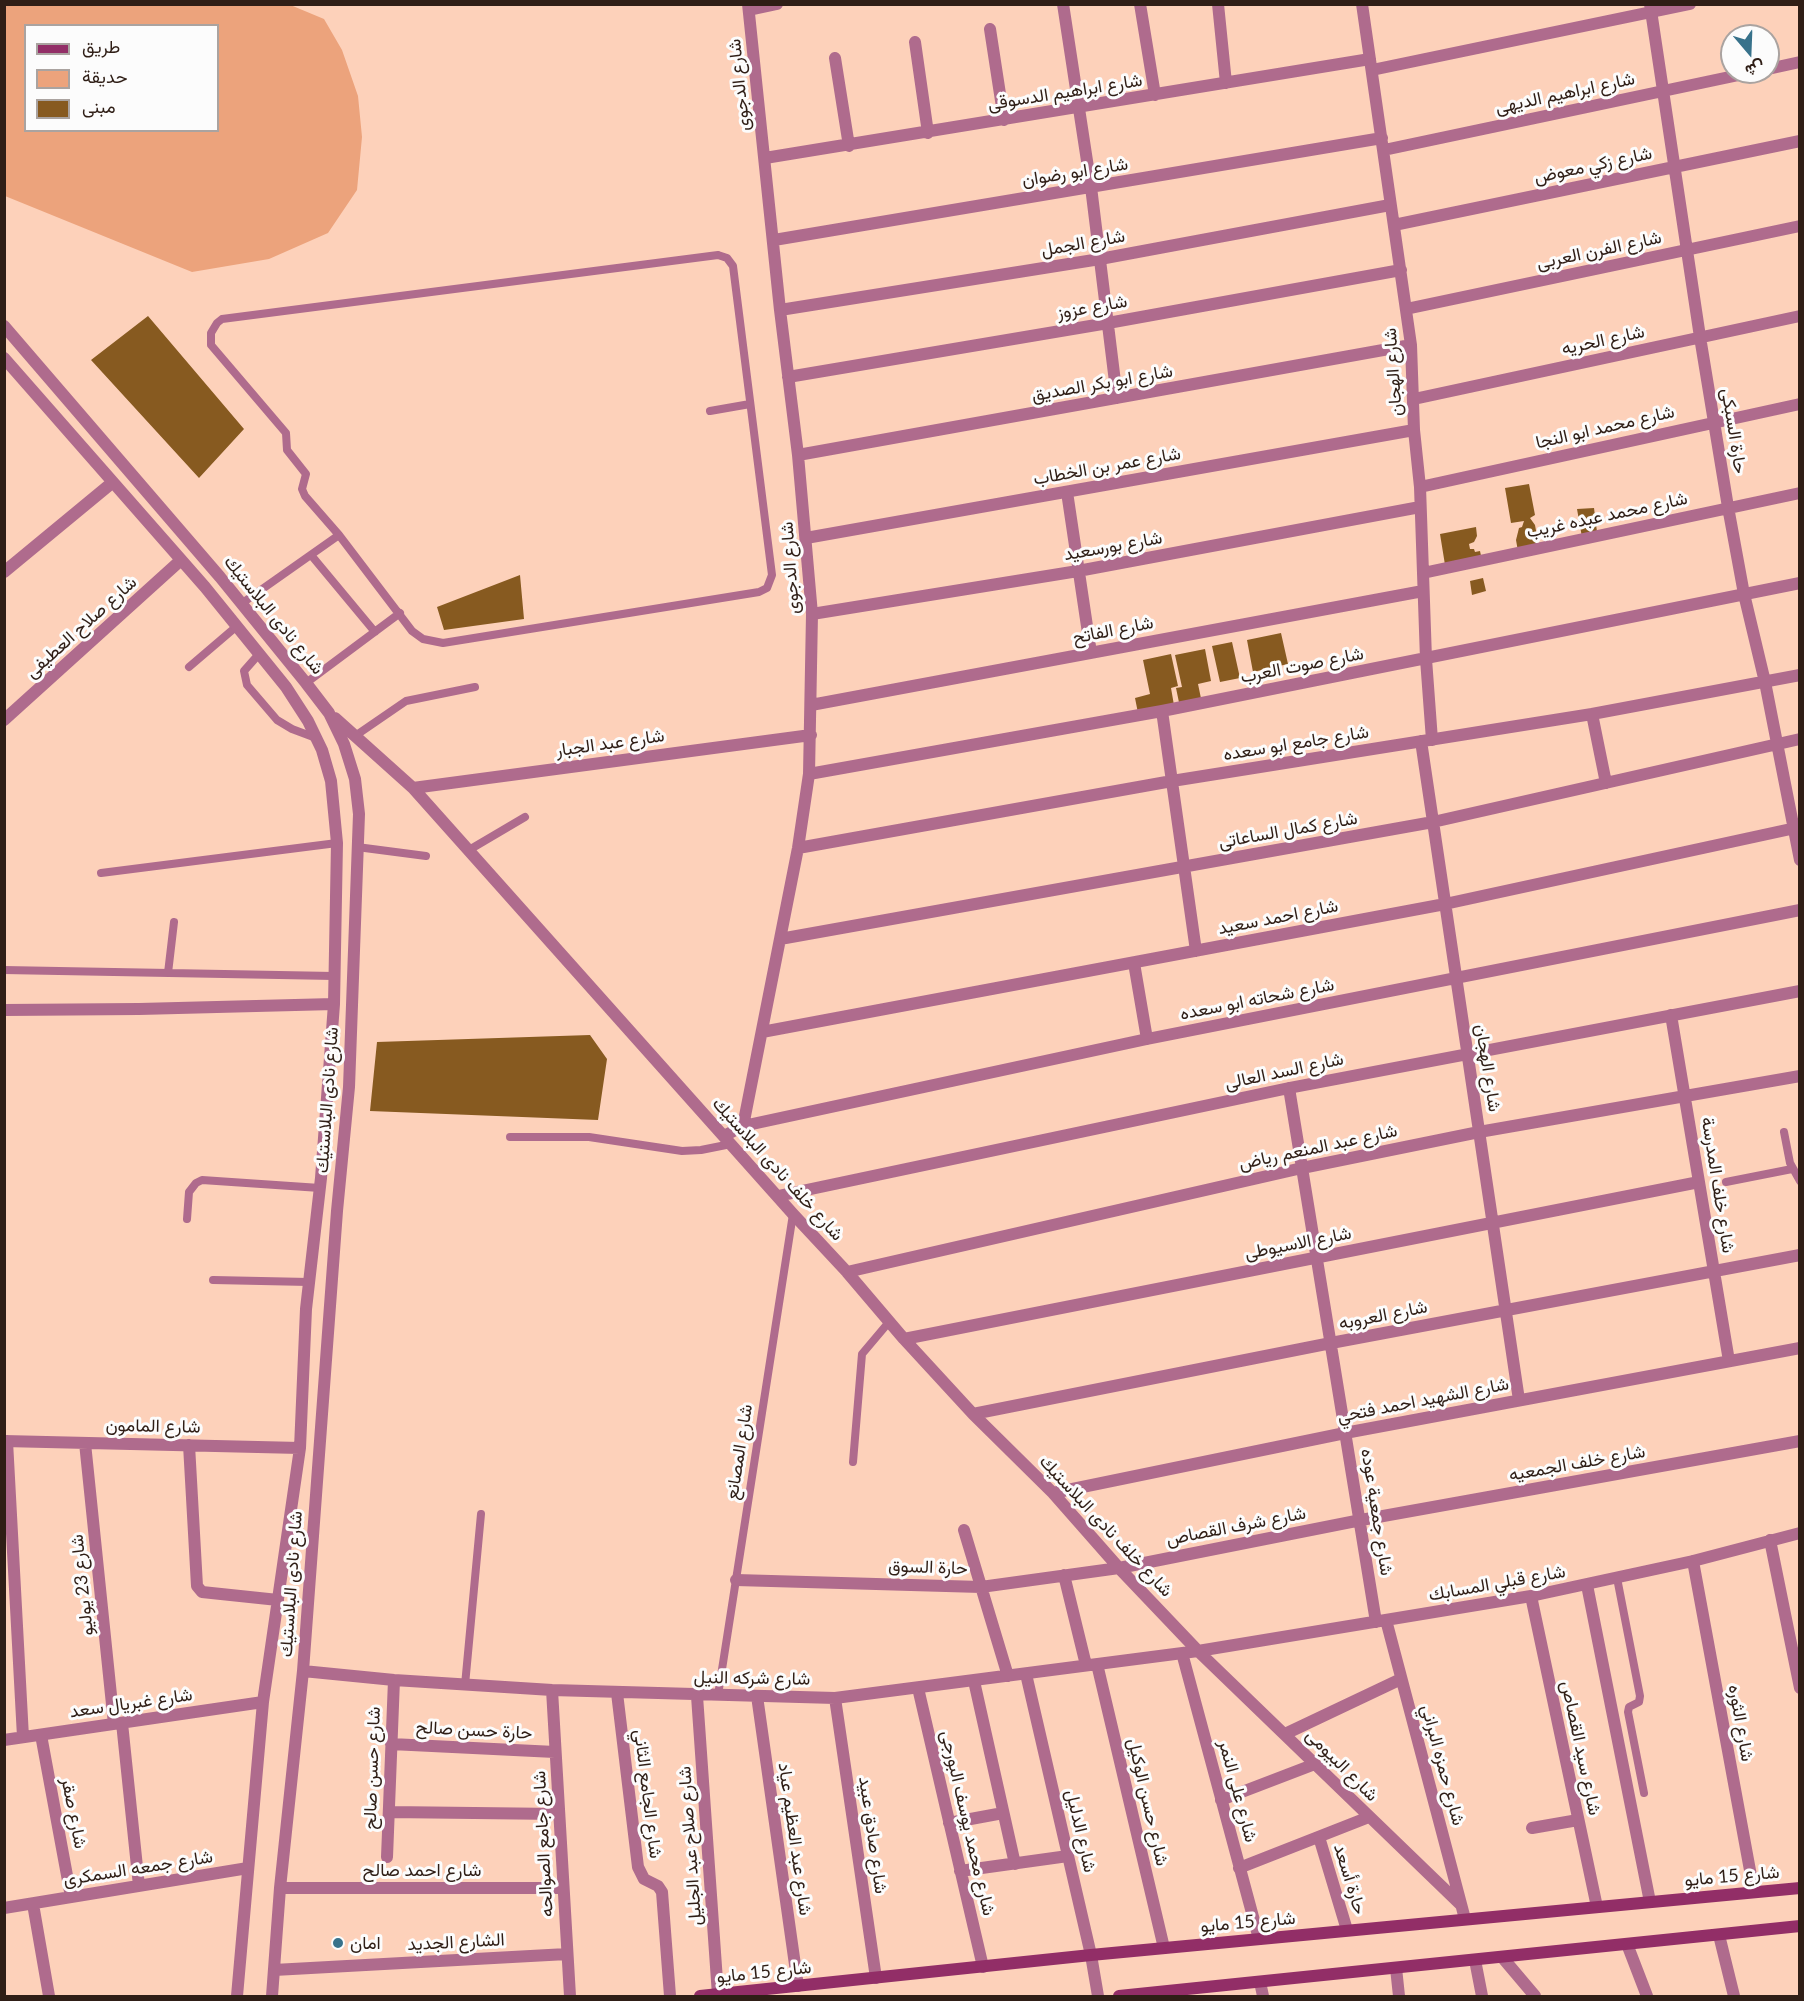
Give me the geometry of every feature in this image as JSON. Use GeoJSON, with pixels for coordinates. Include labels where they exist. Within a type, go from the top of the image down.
{"type":"FeatureCollection","features":[{"type":"Feature","properties":{"kind":"main road","name":"شارع 15 مايو"},"geometry":{"type":"LineString","coordinates":[[700,1996],[1091,1955],[1800,1888]]}},
{"type":"Feature","properties":{"kind":"main road"},"geometry":{"type":"LineString","coordinates":[[1119,1996],[1172,1994],[1260,1982],[1799,1927]]}},
{"type":"Feature","properties":{"kind":"street"},"geometry":{"type":"LineString","coordinates":[[749,7],[777,4]]}},
{"type":"Feature","properties":{"kind":"street"},"geometry":{"type":"LineString","coordinates":[[1063,4],[1100,259],[1117,398]]}},
{"type":"Feature","properties":{"kind":"street"},"geometry":{"type":"LineString","coordinates":[[1140,4],[1155,95]]}},
{"type":"Feature","properties":{"kind":"street"},"geometry":{"type":"LineString","coordinates":[[1218,4],[1226,83]]}},
{"type":"Feature","properties":{"kind":"street","name":"شارع الهجان"},"geometry":{"type":"LineString","coordinates":[[1362,4],[1412,345],[1414,429],[1423,573],[1427,740],[1433,822],[1519,1400]]}},
{"type":"Feature","properties":{"kind":"street","name":"شارع ابراهيم الدسوقى"},"geometry":{"type":"LineString","coordinates":[[765,159],[1226,83],[1371,65],[1651,8],[1690,4]]}},
{"type":"Feature","properties":{"kind":"street","name":"شارع الدجوى"},"geometry":{"type":"LineString","coordinates":[[744,1126],[798,848],[809,774],[812,735],[812,614],[806,538],[749,7]]}},
{"type":"Feature","properties":{"kind":"street","name":"حارة السبكى"},"geometry":{"type":"LineString","coordinates":[[1651,8],[1728,507],[1744,594],[1796,828],[1800,860]]}},
{"type":"Feature","properties":{"kind":"street"},"geometry":{"type":"LineString","coordinates":[[990,29],[1004,120]]}},
{"type":"Feature","properties":{"kind":"street"},"geometry":{"type":"LineString","coordinates":[[915,42],[928,133]]}},
{"type":"Feature","properties":{"kind":"street"},"geometry":{"type":"LineString","coordinates":[[835,58],[849,146]]}},
{"type":"Feature","properties":{"kind":"street"},"geometry":{"type":"LineString","coordinates":[[1780,66],[1800,62]]}},
{"type":"Feature","properties":{"kind":"street","name":"شارع ابراهيم الديهى"},"geometry":{"type":"LineString","coordinates":[[1383,144],[1720,79]]}},
{"type":"Feature","properties":{"kind":"street","name":"شارع زكي معوض"},"geometry":{"type":"LineString","coordinates":[[1394,225],[1800,141]]}},
{"type":"Feature","properties":{"kind":"street","name":"شارع ابو رضوان"},"geometry":{"type":"LineString","coordinates":[[774,240],[1090,187],[1383,144]]}},
{"type":"Feature","properties":{"kind":"street","name":"شارع الجمل"},"geometry":{"type":"LineString","coordinates":[[780,310],[1100,259],[1390,205]]}},
{"type":"Feature","properties":{"kind":"street","name":"شارع الفرن العربى"},"geometry":{"type":"LineString","coordinates":[[1406,309],[1800,226]]}},
{"type":"Feature","properties":{"kind":"street","name":"شارع عزوز"},"geometry":{"type":"LineString","coordinates":[[788,377],[1108,323],[1401,270]]}},
{"type":"Feature","properties":{"kind":"street","name":"شارع الحريه"},"geometry":{"type":"LineString","coordinates":[[1414,399],[1800,316]]}},
{"type":"Feature","properties":{"kind":"street","name":"شارع نادى البلاستيك"},"geometry":{"type":"LineString","coordinates":[[4,326],[242,604],[306,683],[329,713],[344,744],[355,779],[359,814],[349,1087],[336,1211],[303,1671],[280,1888],[272,1996]]}},
{"type":"Feature","properties":{"kind":"street","name":"شارع ابو بكر الصديق"},"geometry":{"type":"LineString","coordinates":[[798,454],[1412,345]]}},
{"type":"Feature","properties":{"kind":"street","name":"شارع نادى البلاستيك"},"geometry":{"type":"LineString","coordinates":[[4,358],[181,560],[286,687],[308,721],[331,781],[338,843],[334,1004],[320,1188],[306,1309],[300,1448],[263,1702],[237,1996]]}},
{"type":"Feature","properties":{"kind":"street","name":"شارع محمد ابو النجا"},"geometry":{"type":"LineString","coordinates":[[1419,487],[1800,404]]}},
{"type":"Feature","properties":{"kind":"street","name":"شارع عمر بن الخطاب"},"geometry":{"type":"LineString","coordinates":[[806,538],[1414,429]]}},
{"type":"Feature","properties":{"kind":"street"},"geometry":{"type":"LineString","coordinates":[[4,573],[113,482]]}},
{"type":"Feature","properties":{"kind":"street"},"geometry":{"type":"LineString","coordinates":[[1067,492],[1090,652]]}},
{"type":"Feature","properties":{"kind":"street","name":"شارع محمد عبده غريب"},"geometry":{"type":"LineString","coordinates":[[1423,573],[1800,493]]}},
{"type":"Feature","properties":{"kind":"street","name":"شارع بورسعيد"},"geometry":{"type":"LineString","coordinates":[[812,614],[1078,571],[1420,507]]}},
{"type":"Feature","properties":{"kind":"street","name":"شارع صلاح العطيفى"},"geometry":{"type":"LineString","coordinates":[[4,720],[181,560]]}},
{"type":"Feature","properties":{"kind":"street","name":"شارع صوت العرب"},"geometry":{"type":"LineString","coordinates":[[809,774],[1162,711],[1800,583]]}},
{"type":"Feature","properties":{"kind":"street","name":"شارع الفاتح"},"geometry":{"type":"LineString","coordinates":[[811,705],[1423,591]]}},
{"type":"Feature","properties":{"kind":"street","name":"شارع جامع ابو سعده"},"geometry":{"type":"LineString","coordinates":[[798,848],[1172,781],[1592,714],[1800,675]]}},
{"type":"Feature","properties":{"kind":"street"},"geometry":{"type":"LineString","coordinates":[[1162,711],[1196,951]]}},
{"type":"Feature","properties":{"kind":"street","name":"شارع خلف نادى البلاستيك"},"geometry":{"type":"LineString","coordinates":[[329,713],[413,788],[793,1214],[848,1272],[904,1339],[974,1414],[1053,1493],[1119,1568],[1198,1651]]}},
{"type":"Feature","properties":{"kind":"street"},"geometry":{"type":"LineString","coordinates":[[1592,714],[1606,783]]}},
{"type":"Feature","properties":{"kind":"street","name":"شارع عبد الجبار"},"geometry":{"type":"LineString","coordinates":[[413,788],[812,735]]}},
{"type":"Feature","properties":{"kind":"street","name":"شارع كمال الساعاتى"},"geometry":{"type":"LineString","coordinates":[[780,939],[1433,822],[1800,739]]}},
{"type":"Feature","properties":{"kind":"street","name":"شارع احمد سعيد"},"geometry":{"type":"LineString","coordinates":[[762,1032],[1445,904],[1796,828]]}},
{"type":"Feature","properties":{"kind":"street","name":"شارع شحاته ابو سعده"},"geometry":{"type":"LineString","coordinates":[[728,1140],[744,1126],[1147,1039],[1800,910]]}},
{"type":"Feature","properties":{"kind":"street"},"geometry":{"type":"LineString","coordinates":[[1134,963],[1147,1039]]}},
{"type":"Feature","properties":{"kind":"street","name":"شارع السد العالى"},"geometry":{"type":"LineString","coordinates":[[778,1196],[1289,1088],[1800,991]]}},
{"type":"Feature","properties":{"kind":"street"},"geometry":{"type":"LineString","coordinates":[[4,1010],[334,1004]]}},
{"type":"Feature","properties":{"kind":"street","name":"شارع خلف المدرسة"},"geometry":{"type":"LineString","coordinates":[[1671,1015],[1729,1361]]}},
{"type":"Feature","properties":{"kind":"street","name":"شارع عبد المنعم رياض"},"geometry":{"type":"LineString","coordinates":[[848,1272],[1302,1168],[1479,1132],[1800,1076]]}},
{"type":"Feature","properties":{"kind":"street","name":"شارع جمعية عوده"},"geometry":{"type":"LineString","coordinates":[[1289,1088],[1361,1520],[1381,1621]]}},
{"type":"Feature","properties":{"kind":"street","name":"شارع الاسيوطى"},"geometry":{"type":"LineString","coordinates":[[904,1339],[1699,1182]]}},
{"type":"Feature","properties":{"kind":"street","name":"شارع العروبه"},"geometry":{"type":"LineString","coordinates":[[974,1414],[1331,1343],[1800,1255]]}},
{"type":"Feature","properties":{"kind":"street","name":"شارع الشهيد احمد فتحي"},"geometry":{"type":"LineString","coordinates":[[1053,1493],[1346,1432],[1800,1348]]}},
{"type":"Feature","properties":{"kind":"street"},"geometry":{"type":"LineString","coordinates":[[6,1441],[23,1737]]}},
{"type":"Feature","properties":{"kind":"street","name":"شارع المامون"},"geometry":{"type":"LineString","coordinates":[[6,1441],[300,1448]]}},
{"type":"Feature","properties":{"kind":"street","name":"شارع خلف الجمعيه"},"geometry":{"type":"LineString","coordinates":[[1361,1520],[1800,1441]]}},
{"type":"Feature","properties":{"kind":"street","name":"شارع 23 يوليو"},"geometry":{"type":"LineString","coordinates":[[85,1443],[139,1886]]}},
{"type":"Feature","properties":{"kind":"street"},"geometry":{"type":"LineString","coordinates":[[189,1445],[197,1586],[202,1592],[278,1600]]}},
{"type":"Feature","properties":{"kind":"street","name":"شارع شرف القصاص"},"geometry":{"type":"LineString","coordinates":[[1119,1568],[1361,1520]]}},
{"type":"Feature","properties":{"kind":"street"},"geometry":{"type":"LineString","coordinates":[[964,1530],[1008,1676]]}},
{"type":"Feature","properties":{"kind":"street","name":"شارع قبلي المسابك"},"geometry":{"type":"LineString","coordinates":[[1198,1651],[1531,1596],[1617,1578],[1800,1533]]}},
{"type":"Feature","properties":{"kind":"street"},"geometry":{"type":"LineString","coordinates":[[1770,1540],[1800,1688]]}},
{"type":"Feature","properties":{"kind":"street","name":"شارع الثوره"},"geometry":{"type":"LineString","coordinates":[[1693,1560],[1754,1892]]}},
{"type":"Feature","properties":{"kind":"street","name":"حارة السوق"},"geometry":{"type":"LineString","coordinates":[[736,1580],[981,1587],[1119,1568]]}},
{"type":"Feature","properties":{"kind":"street","name":"شارع حسن الوكيل"},"geometry":{"type":"LineString","coordinates":[[1064,1575],[1091,1664],[1164,1948]]}},
{"type":"Feature","properties":{"kind":"street"},"geometry":{"type":"LineString","coordinates":[[1587,1585],[1650,1902]]}},
{"type":"Feature","properties":{"kind":"street","name":"شارع سيد القصاص"},"geometry":{"type":"LineString","coordinates":[[1531,1596],[1597,1907]]}},
{"type":"Feature","properties":{"kind":"street","name":"شارع حمزه البراني"},"geometry":{"type":"LineString","coordinates":[[1381,1621],[1401,1679],[1465,1919]]}},
{"type":"Feature","properties":{"kind":"street","name":"شارع شركه النيل"},"geometry":{"type":"LineString","coordinates":[[303,1671],[394,1680],[552,1690],[697,1696],[835,1698],[1198,1651]]}},
{"type":"Feature","properties":{"kind":"street","name":"شارع البيومى"},"geometry":{"type":"LineString","coordinates":[[1198,1651],[1461,1905]]}},
{"type":"Feature","properties":{"kind":"street","name":"شارع على النمر"},"geometry":{"type":"LineString","coordinates":[[1182,1653],[1259,1939]]}},
{"type":"Feature","properties":{"kind":"street","name":"شارع الدليل"},"geometry":{"type":"LineString","coordinates":[[1026,1674],[1091,1955],[1098,1996]]}},
{"type":"Feature","properties":{"kind":"street"},"geometry":{"type":"LineString","coordinates":[[1285,1734],[1401,1679]]}},
{"type":"Feature","properties":{"kind":"street","name":"شارع حسن صالح"},"geometry":{"type":"LineString","coordinates":[[387,1857],[394,1680]]}},
{"type":"Feature","properties":{"kind":"street"},"geometry":{"type":"LineString","coordinates":[[974,1681],[1015,1864]]}},
{"type":"Feature","properties":{"kind":"street","name":"شارع محمد يوسف البورجى"},"geometry":{"type":"LineString","coordinates":[[918,1688],[983,1967]]}},
{"type":"Feature","properties":{"kind":"street","name":"شارع جامع الصوالحه"},"geometry":{"type":"LineString","coordinates":[[552,1690],[570,1996]]}},
{"type":"Feature","properties":{"kind":"street","name":"شارع الجامع الثاني"},"geometry":{"type":"LineString","coordinates":[[617,1693],[638,1867],[644,1879],[658,1886],[662,1892],[670,1996]]}},
{"type":"Feature","properties":{"kind":"street","name":"شارع صلاح عبد الجليل"},"geometry":{"type":"LineString","coordinates":[[697,1696],[718,1995]]}},
{"type":"Feature","properties":{"kind":"street","name":"شارع عبد العظيم عياد"},"geometry":{"type":"LineString","coordinates":[[757,1696],[798,1986]]}},
{"type":"Feature","properties":{"kind":"street","name":"شارع صادق عبيد"},"geometry":{"type":"LineString","coordinates":[[835,1698],[876,1978]]}},
{"type":"Feature","properties":{"kind":"street","name":"شارع غبريال سعد"},"geometry":{"type":"LineString","coordinates":[[4,1740],[263,1702]]}},
{"type":"Feature","properties":{"kind":"street","name":"شارع صقر"},"geometry":{"type":"LineString","coordinates":[[41,1735],[71,1897]]}},
{"type":"Feature","properties":{"kind":"street","name":"حارة حسن صالح"},"geometry":{"type":"LineString","coordinates":[[391,1744],[555,1752]]}},
{"type":"Feature","properties":{"kind":"street"},"geometry":{"type":"LineString","coordinates":[[1221,1800],[1315,1764]]}},
{"type":"Feature","properties":{"kind":"street"},"geometry":{"type":"LineString","coordinates":[[389,1812],[559,1814]]}},
{"type":"Feature","properties":{"kind":"street"},"geometry":{"type":"LineString","coordinates":[[949,1823],[1003,1813]]}},
{"type":"Feature","properties":{"kind":"street"},"geometry":{"type":"LineString","coordinates":[[1239,1868],[1369,1817]]}},
{"type":"Feature","properties":{"kind":"street"},"geometry":{"type":"LineString","coordinates":[[1532,1828],[1578,1820]]}},
{"type":"Feature","properties":{"kind":"street","name":"حارة أسعد"},"geometry":{"type":"LineString","coordinates":[[1319,1837],[1347,1930]]}},
{"type":"Feature","properties":{"kind":"street"},"geometry":{"type":"LineString","coordinates":[[960,1872],[1068,1856]]}},
{"type":"Feature","properties":{"kind":"street","name":"شارع جمعه السمكرى"},"geometry":{"type":"LineString","coordinates":[[4,1908],[248,1868]]}},
{"type":"Feature","properties":{"kind":"street","name":"شارع احمد صالح"},"geometry":{"type":"LineString","coordinates":[[280,1888],[563,1888]]}},
{"type":"Feature","properties":{"kind":"street"},"geometry":{"type":"LineString","coordinates":[[33,1904],[49,1996]]}},
{"type":"Feature","properties":{"kind":"street"},"geometry":{"type":"LineString","coordinates":[[1719,1935],[1734,1996]]}},
{"type":"Feature","properties":{"kind":"street"},"geometry":{"type":"LineString","coordinates":[[1627,1944],[1647,1996]]}},
{"type":"Feature","properties":{"kind":"street","name":"الشارع الجديد"},"geometry":{"type":"LineString","coordinates":[[274,1970],[567,1954]]}},
{"type":"Feature","properties":{"kind":"street"},"geometry":{"type":"LineString","coordinates":[[1502,1957],[1535,1996]]}},
{"type":"Feature","properties":{"kind":"street"},"geometry":{"type":"LineString","coordinates":[[1475,1960],[1482,1996]]}},
{"type":"Feature","properties":{"kind":"street"},"geometry":{"type":"LineString","coordinates":[[1396,1968],[1399,1996]]}},
{"type":"Feature","properties":{"kind":"street"},"geometry":{"type":"LineString","coordinates":[[1260,1982],[1263,1996]]}},
{"type":"Feature","properties":{"kind":"lane"},"geometry":{"type":"LineString","coordinates":[[718,255],[727,258],[733,266],[772,575],[770,584],[763,591],[443,643],[429,642],[417,636],[339,536],[303,493],[302,485],[306,474],[287,450],[286,433],[211,345],[211,333],[222,319],[718,255]]}},
{"type":"Feature","properties":{"kind":"lane"},"geometry":{"type":"LineString","coordinates":[[710,411],[750,404]]}},
{"type":"Feature","properties":{"kind":"lane"},"geometry":{"type":"LineString","coordinates":[[242,604],[339,536]]}},
{"type":"Feature","properties":{"kind":"lane"},"geometry":{"type":"LineString","coordinates":[[311,555],[375,632]]}},
{"type":"Feature","properties":{"kind":"lane"},"geometry":{"type":"LineString","coordinates":[[306,683],[400,614]]}},
{"type":"Feature","properties":{"kind":"lane"},"geometry":{"type":"LineString","coordinates":[[189,667],[237,626]]}},
{"type":"Feature","properties":{"kind":"lane"},"geometry":{"type":"LineString","coordinates":[[259,654],[244,671],[247,685],[277,720],[292,729],[316,738]]}},
{"type":"Feature","properties":{"kind":"lane"},"geometry":{"type":"LineString","coordinates":[[356,736],[406,701],[475,687]]}},
{"type":"Feature","properties":{"kind":"lane"},"geometry":{"type":"LineString","coordinates":[[469,850],[525,817]]}},
{"type":"Feature","properties":{"kind":"lane"},"geometry":{"type":"LineString","coordinates":[[101,873],[338,843]]}},
{"type":"Feature","properties":{"kind":"lane"},"geometry":{"type":"LineString","coordinates":[[357,848],[426,856]]}},
{"type":"Feature","properties":{"kind":"lane"},"geometry":{"type":"LineString","coordinates":[[168,974],[174,922]]}},
{"type":"Feature","properties":{"kind":"lane"},"geometry":{"type":"LineString","coordinates":[[4,970],[334,976]]}},
{"type":"Feature","properties":{"kind":"lane"},"geometry":{"type":"LineString","coordinates":[[1784,1132],[1792,1169],[1800,1181]]}},
{"type":"Feature","properties":{"kind":"lane"},"geometry":{"type":"LineString","coordinates":[[510,1137],[588,1137],[682,1152],[728,1140]]}},
{"type":"Feature","properties":{"kind":"lane"},"geometry":{"type":"LineString","coordinates":[[1726,1182],[1792,1169]]}},
{"type":"Feature","properties":{"kind":"lane"},"geometry":{"type":"LineString","coordinates":[[187,1219],[189,1192],[196,1183],[202,1180],[320,1188]]}},
{"type":"Feature","properties":{"kind":"lane","name":"شارع المصانع"},"geometry":{"type":"LineString","coordinates":[[718,1695],[793,1214]]}},
{"type":"Feature","properties":{"kind":"lane"},"geometry":{"type":"LineString","coordinates":[[213,1280],[309,1282]]}},
{"type":"Feature","properties":{"kind":"lane"},"geometry":{"type":"LineString","coordinates":[[853,1462],[862,1354],[889,1322]]}},
{"type":"Feature","properties":{"kind":"lane"},"geometry":{"type":"LineString","coordinates":[[465,1685],[482,1514]]}},
{"type":"Feature","properties":{"kind":"lane"},"geometry":{"type":"LineString","coordinates":[[1617,1578],[1640,1696],[1639,1702],[1629,1707],[1628,1712],[1644,1793]]}},
{"type":"Feature","properties":{"kind":"green space"},"geometry":{"type":"Polygon","coordinates":[[[288,4],[324,19],[342,50],[358,96],[362,137],[357,190],[328,233],[269,259],[192,272],[5,196],[5,5],[288,4]]]}},
{"type":"Feature","properties":{"kind":"building"},"geometry":{"type":"Polygon","coordinates":[[[148,316],[244,429],[199,478],[91,360],[148,316]]]}},
{"type":"Feature","properties":{"kind":"building"},"geometry":{"type":"Polygon","coordinates":[[[1529,484],[1535,515],[1530,518],[1535,525],[1540,553],[1519,557],[1516,540],[1519,528],[1522,527],[1524,521],[1511,523],[1505,488],[1529,484]]]}},
{"type":"Feature","properties":{"kind":"building"},"geometry":{"type":"Polygon","coordinates":[[[1594,508],[1598,540],[1583,543],[1577,509],[1594,508]]]}},
{"type":"Feature","properties":{"kind":"building"},"geometry":{"type":"Polygon","coordinates":[[[1476,527],[1477,536],[1474,542],[1469,544],[1470,549],[1474,549],[1475,552],[1480,551],[1483,565],[1446,571],[1440,534],[1476,527]]]}},
{"type":"Feature","properties":{"kind":"building"},"geometry":{"type":"Polygon","coordinates":[[[520,575],[524,619],[444,630],[437,607],[520,575]]]}},
{"type":"Feature","properties":{"kind":"building"},"geometry":{"type":"Polygon","coordinates":[[[1483,578],[1486,591],[1472,595],[1470,581],[1483,578]]]}},
{"type":"Feature","properties":{"kind":"building"},"geometry":{"type":"Polygon","coordinates":[[[1281,633],[1288,664],[1253,672],[1247,640],[1281,633]]]}},
{"type":"Feature","properties":{"kind":"building"},"geometry":{"type":"Polygon","coordinates":[[[1232,642],[1240,678],[1220,682],[1212,646],[1232,642]]]}},
{"type":"Feature","properties":{"kind":"building"},"geometry":{"type":"Polygon","coordinates":[[[1205,649],[1211,681],[1198,684],[1203,708],[1181,712],[1176,688],[1182,687],[1175,655],[1205,649]]]}},
{"type":"Feature","properties":{"kind":"building"},"geometry":{"type":"Polygon","coordinates":[[[1171,654],[1178,686],[1171,688],[1175,711],[1139,718],[1135,698],[1150,694],[1143,660],[1171,654]]]}},
{"type":"Feature","properties":{"kind":"building"},"geometry":{"type":"Polygon","coordinates":[[[590,1035],[607,1059],[598,1120],[370,1111],[377,1042],[590,1035]]]}},
{"type":"Feature","properties":{"kind":"place","name":"امان"},"geometry":{"type":"Point","coordinates":[338,1943]}}]}
